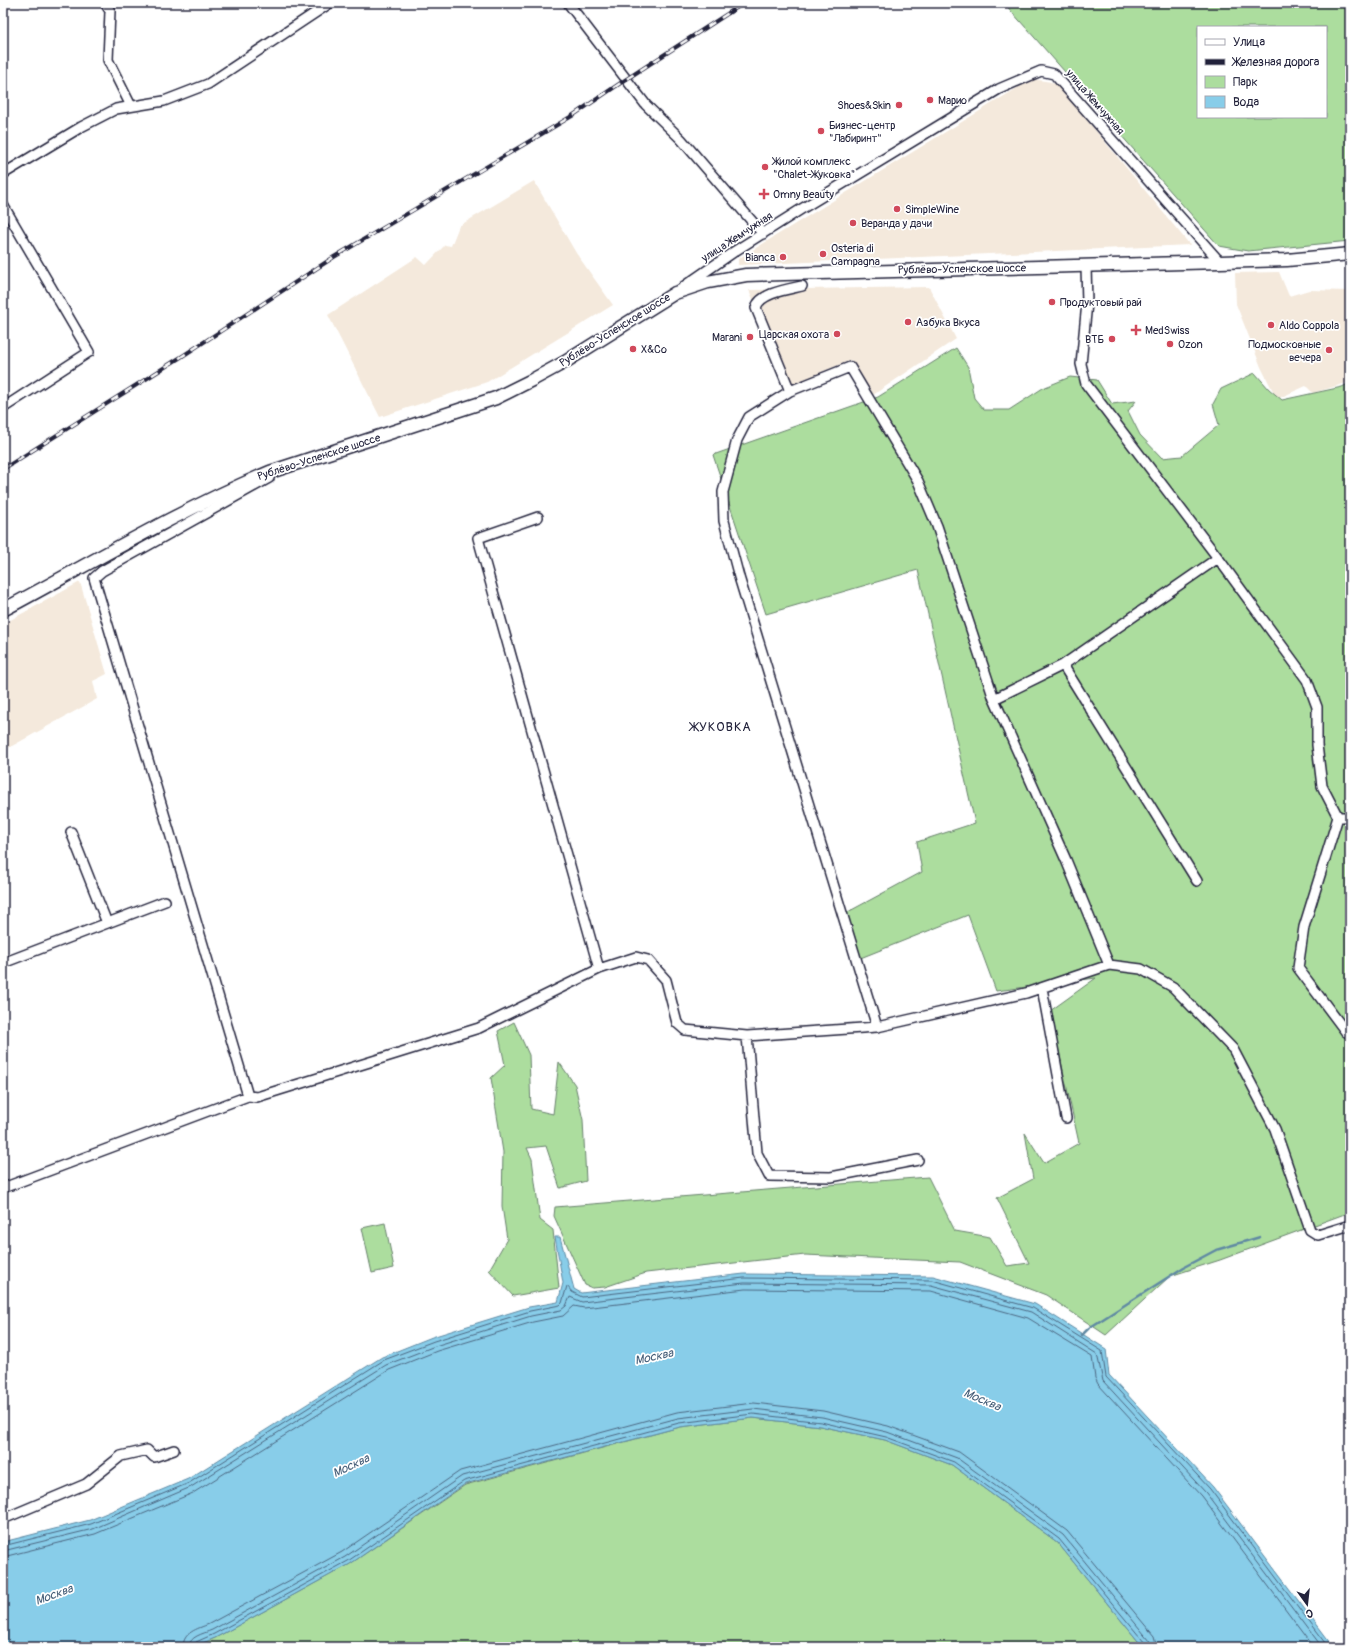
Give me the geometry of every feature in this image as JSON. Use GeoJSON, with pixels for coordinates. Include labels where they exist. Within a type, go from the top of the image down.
{"type":"FeatureCollection","features":[{"type":"Feature","properties":{"kind":"main road","name":"Рублёво-Успенское шоссе"},"geometry":{"type":"LineString","coordinates":[[3,610],[228,490],[270,472],[496,398],[565,362],[675,293],[723,278],[787,273],[1287,260],[1350,254]]}},
{"type":"Feature","properties":{"kind":"street"},"geometry":{"type":"LineString","coordinates":[[105,3],[110,11],[108,60],[131,106]]}},
{"type":"Feature","properties":{"kind":"street"},"geometry":{"type":"LineString","coordinates":[[3,174],[81,127],[116,109],[164,101],[208,84],[330,3]]}},
{"type":"Feature","properties":{"kind":"street"},"geometry":{"type":"LineString","coordinates":[[568,3],[646,105],[681,139],[763,234]]}},
{"type":"Feature","properties":{"kind":"street","name":"улица Жемчужная"},"geometry":{"type":"LineString","coordinates":[[675,293],[763,234],[933,128],[999,89],[1041,71],[1054,74],[1220,262]]}},
{"type":"Feature","properties":{"kind":"street"},"geometry":{"type":"LineString","coordinates":[[3,205],[89,352],[3,408]]}},
{"type":"Feature","properties":{"kind":"street"},"geometry":{"type":"LineString","coordinates":[[1086,266],[1087,302],[1081,364],[1086,384],[1218,558],[1307,680],[1317,707],[1317,745],[1322,786],[1338,817],[1304,927],[1298,968],[1346,1032]]}},
{"type":"Feature","properties":{"kind":"street"},"geometry":{"type":"LineString","coordinates":[[787,273],[802,286],[779,291],[761,299],[757,303],[756,308],[790,391]]}},
{"type":"Feature","properties":{"kind":"street"},"geometry":{"type":"LineString","coordinates":[[877,1027],[739,577],[724,521],[724,492],[737,440],[749,416],[790,391],[850,367],[890,431],[921,487],[937,526],[994,699],[1066,860],[1109,965]]}},
{"type":"Feature","properties":{"kind":"street"},"geometry":{"type":"LineString","coordinates":[[248,1096],[94,578],[109,567],[297,463]]}},
{"type":"Feature","properties":{"kind":"street"},"geometry":{"type":"LineString","coordinates":[[538,517],[478,538],[599,969]]}},
{"type":"Feature","properties":{"kind":"street"},"geometry":{"type":"LineString","coordinates":[[994,699],[1063,665],[1218,558]]}},
{"type":"Feature","properties":{"kind":"street"},"geometry":{"type":"LineString","coordinates":[[1063,665],[1197,881]]}},
{"type":"Feature","properties":{"kind":"street"},"geometry":{"type":"LineString","coordinates":[[1338,817],[1350,818]]}},
{"type":"Feature","properties":{"kind":"street"},"geometry":{"type":"LineString","coordinates":[[71,832],[107,923]]}},
{"type":"Feature","properties":{"kind":"street"},"geometry":{"type":"LineString","coordinates":[[3,963],[165,901]]}},
{"type":"Feature","properties":{"kind":"street"},"geometry":{"type":"LineString","coordinates":[[3,1188],[248,1096],[257,1097],[479,1028],[599,969],[636,957],[648,960],[666,980],[677,1023],[686,1030],[747,1036],[877,1027],[1026,993],[1109,965],[1141,969],[1173,987],[1233,1049],[1275,1129],[1310,1230],[1318,1235],[1350,1225]]}},
{"type":"Feature","properties":{"kind":"street"},"geometry":{"type":"LineString","coordinates":[[1042,988],[1066,1118]]}},
{"type":"Feature","properties":{"kind":"street"},"geometry":{"type":"LineString","coordinates":[[747,1036],[757,1153],[769,1176],[831,1178],[918,1160]]}},
{"type":"Feature","properties":{"kind":"street"},"geometry":{"type":"LineString","coordinates":[[3,1519],[86,1484],[122,1456],[147,1450],[154,1457],[174,1450]]}},
{"type":"Feature","properties":{"kind":"shaded area"},"geometry":{"type":"Polygon","coordinates":[[[1032,79],[1051,82],[1058,85],[1190,245],[738,265],[738,259],[1032,79]]]}},
{"type":"Feature","properties":{"kind":"shaded area"},"geometry":{"type":"Polygon","coordinates":[[[534,181],[576,253],[613,305],[487,382],[380,417],[328,315],[417,257],[426,265],[445,245],[451,246],[459,226],[534,181]]]}},
{"type":"Feature","properties":{"kind":"shaded area"},"geometry":{"type":"Polygon","coordinates":[[[1279,272],[1289,296],[1309,290],[1350,291],[1350,382],[1313,393],[1306,386],[1277,399],[1261,367],[1236,304],[1235,273],[1279,272]]]}},
{"type":"Feature","properties":{"kind":"shaded area"},"geometry":{"type":"Polygon","coordinates":[[[929,287],[956,339],[870,397],[851,360],[790,385],[749,290],[929,287]]]}},
{"type":"Feature","properties":{"kind":"shaded area"},"geometry":{"type":"Polygon","coordinates":[[[80,582],[107,674],[93,681],[97,699],[3,751],[3,624],[80,582]]]}},
{"type":"Feature","properties":{"kind":"green space"},"geometry":{"type":"Polygon","coordinates":[[[1004,3],[1350,3],[1350,241],[1248,251],[1219,246],[1004,3]]]}},
{"type":"Feature","properties":{"kind":"green space"},"geometry":{"type":"Polygon","coordinates":[[[956,348],[968,367],[974,398],[984,410],[1009,410],[1043,388],[1070,377],[1097,380],[1112,404],[1136,401],[1128,411],[1140,435],[1162,458],[1182,456],[1219,425],[1213,404],[1221,389],[1255,373],[1269,389],[1282,400],[1342,387],[1350,383],[1350,1212],[1220,1260],[1170,1276],[1106,1335],[1046,1295],[960,1262],[805,1255],[646,1273],[605,1287],[592,1288],[585,1285],[554,1216],[555,1207],[928,1177],[955,1231],[990,1237],[1007,1266],[1029,1263],[997,1198],[1033,1179],[1025,1133],[1044,1163],[1079,1143],[1050,1011],[1096,978],[996,991],[968,915],[858,959],[846,913],[922,872],[917,842],[975,823],[918,570],[766,614],[713,455],[878,397],[956,348]]]}},
{"type":"Feature","properties":{"kind":"green space"},"geometry":{"type":"Polygon","coordinates":[[[514,1022],[529,1055],[531,1109],[553,1114],[559,1062],[575,1085],[583,1120],[586,1181],[560,1188],[546,1146],[527,1148],[532,1159],[540,1220],[553,1230],[559,1288],[513,1296],[489,1270],[507,1239],[502,1206],[503,1152],[491,1078],[505,1065],[498,1031],[514,1022]]]}},
{"type":"Feature","properties":{"kind":"green space"},"geometry":{"type":"Polygon","coordinates":[[[385,1223],[394,1268],[372,1273],[362,1228],[385,1223]]]}},
{"type":"Feature","properties":{"kind":"green space"},"geometry":{"type":"Polygon","coordinates":[[[753,1418],[820,1426],[885,1440],[952,1465],[1057,1542],[1143,1647],[193,1647],[215,1638],[350,1564],[465,1485],[680,1427],[753,1418]]]}},
{"type":"Feature","properties":{"kind":"water","name":"Москва"},"geometry":{"type":"Polygon","coordinates":[[[555,1237],[560,1237],[574,1289],[581,1293],[744,1274],[933,1276],[1035,1304],[1106,1349],[1109,1375],[1213,1487],[1333,1647],[1143,1647],[1057,1542],[952,1465],[885,1440],[820,1426],[753,1418],[680,1427],[465,1484],[350,1564],[215,1638],[193,1647],[3,1647],[3,1542],[90,1520],[188,1479],[382,1357],[432,1337],[529,1307],[558,1302],[563,1283],[555,1237]]]}},
{"type":"Feature","properties":{"kind":"waterway"},"geometry":{"type":"LineString","coordinates":[[1082,1335],[1089,1328],[1184,1267],[1216,1250],[1260,1237]]}},
{"type":"Feature","properties":{"kind":"railway"},"geometry":{"type":"LineString","coordinates":[[3,469],[181,357],[334,257],[572,116],[744,3]]}},
{"type":"Feature","properties":{"kind":"place","name":"Марио"},"geometry":{"type":"Point","coordinates":[930,100]}},
{"type":"Feature","properties":{"kind":"place","name":"Shoes&Skin"},"geometry":{"type":"Point","coordinates":[899,105]}},
{"type":"Feature","properties":{"kind":"place","name":"Бизнес-центр \"Лабиринт\""},"geometry":{"type":"Point","coordinates":[821,131]}},
{"type":"Feature","properties":{"kind":"place","name":"Жилой комплекс \"Chalet-Жуковка\""},"geometry":{"type":"Point","coordinates":[765,167]}},
{"type":"Feature","properties":{"kind":"place","name":"Omny Beauty"},"geometry":{"type":"Point","coordinates":[764,194]}},
{"type":"Feature","properties":{"kind":"place","name":"SimpleWine"},"geometry":{"type":"Point","coordinates":[897,209]}},
{"type":"Feature","properties":{"kind":"place","name":"Веранда у дачи"},"geometry":{"type":"Point","coordinates":[853,223]}},
{"type":"Feature","properties":{"kind":"place","name":"Osteria di Campagna"},"geometry":{"type":"Point","coordinates":[823,254]}},
{"type":"Feature","properties":{"kind":"place","name":"Bianca"},"geometry":{"type":"Point","coordinates":[783,257]}},
{"type":"Feature","properties":{"kind":"place","name":"Продуктовый рай"},"geometry":{"type":"Point","coordinates":[1052,302]}},
{"type":"Feature","properties":{"kind":"place","name":"Азбука Вкуса"},"geometry":{"type":"Point","coordinates":[908,322]}},
{"type":"Feature","properties":{"kind":"place","name":"Aldo Coppola"},"geometry":{"type":"Point","coordinates":[1271,325]}},
{"type":"Feature","properties":{"kind":"place","name":"MedSwiss"},"geometry":{"type":"Point","coordinates":[1136,330]}},
{"type":"Feature","properties":{"kind":"place","name":"Царская охота"},"geometry":{"type":"Point","coordinates":[837,334]}},
{"type":"Feature","properties":{"kind":"place","name":"Marani"},"geometry":{"type":"Point","coordinates":[750,337]}},
{"type":"Feature","properties":{"kind":"place","name":"ВТБ"},"geometry":{"type":"Point","coordinates":[1112,339]}},
{"type":"Feature","properties":{"kind":"place","name":"Ozon"},"geometry":{"type":"Point","coordinates":[1170,344]}},
{"type":"Feature","properties":{"kind":"place","name":"X&Co"},"geometry":{"type":"Point","coordinates":[633,349]}},
{"type":"Feature","properties":{"kind":"place","name":"Подмосковные вечера"},"geometry":{"type":"Point","coordinates":[1329,350]}},
{"type":"Feature","properties":{"kind":"district","name":"ЖУКОВКА"},"geometry":{"type":"Point","coordinates":[721,727]}}]}
